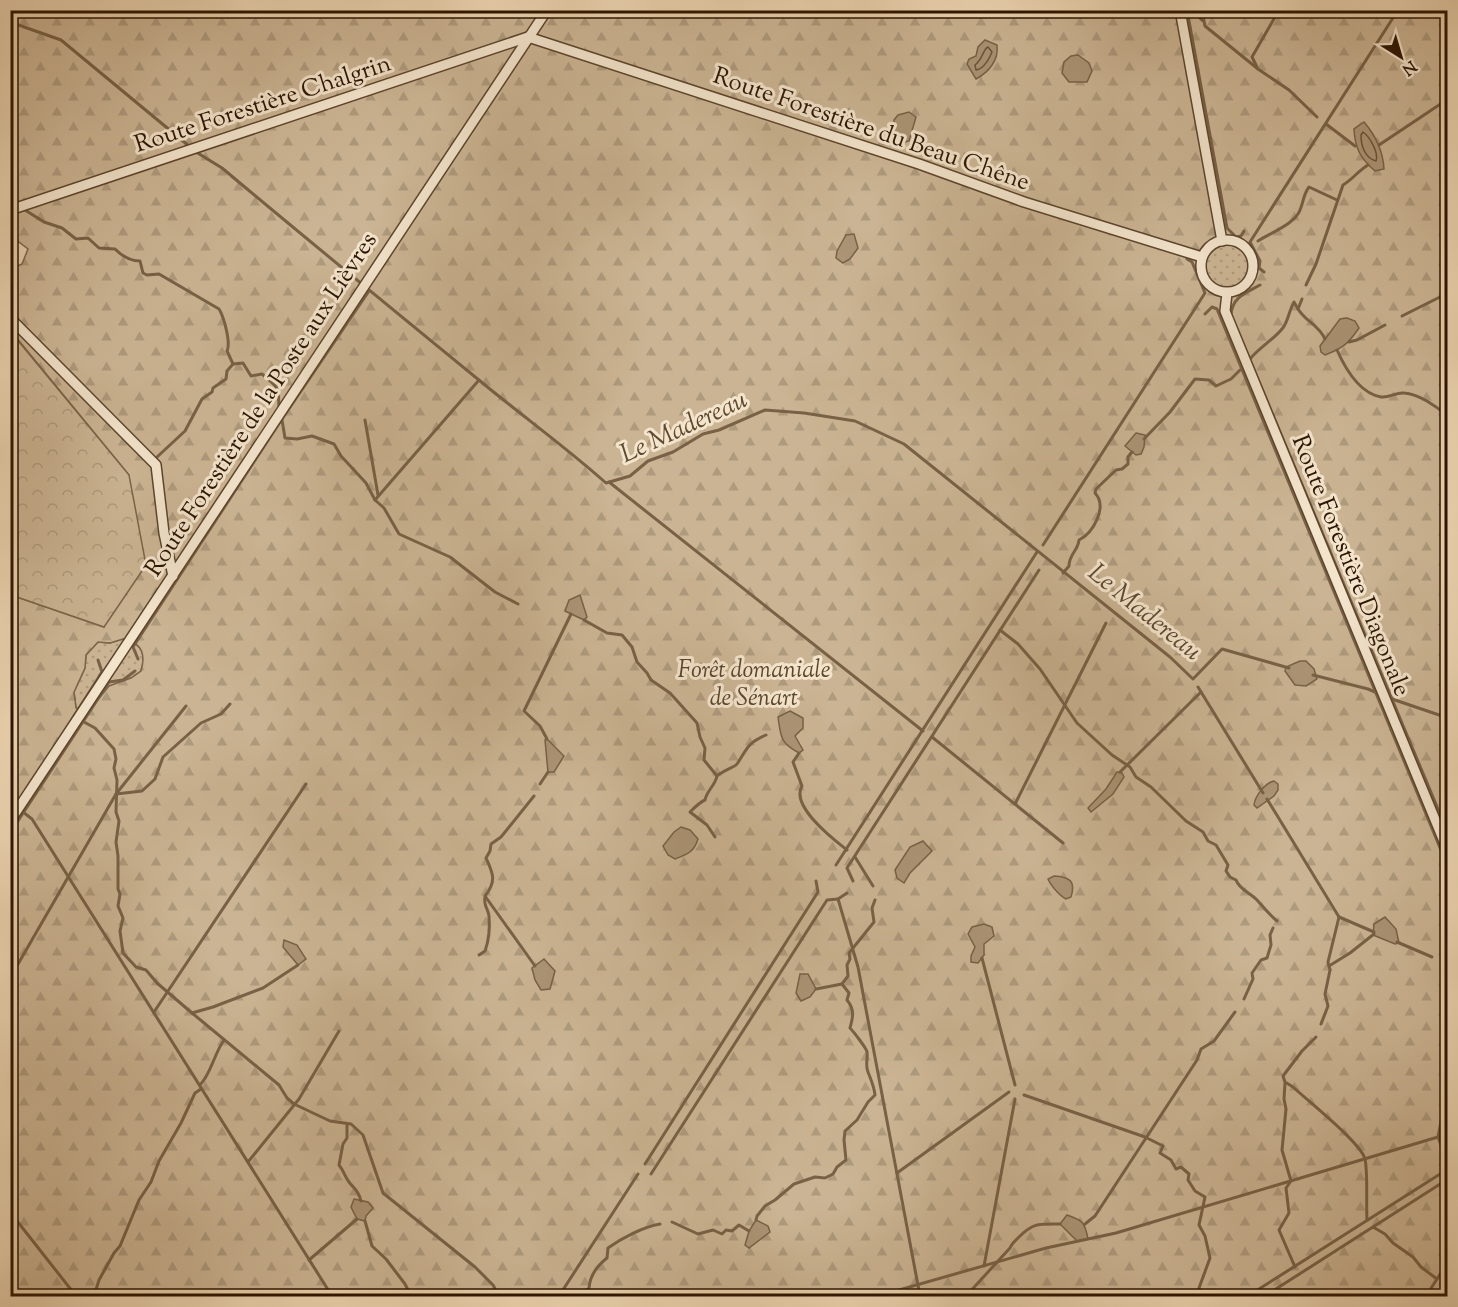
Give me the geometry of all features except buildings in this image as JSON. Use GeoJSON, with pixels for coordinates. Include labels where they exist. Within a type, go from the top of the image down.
{"type":"FeatureCollection","features":[{"type":"Feature","properties":{"kind":"street","name":"Route Forestière de la Poste aux Lièvres"},"geometry":{"type":"LineString","coordinates":[[16,813],[547,10]]}},
{"type":"Feature","properties":{"kind":"street"},"geometry":{"type":"LineString","coordinates":[[1180,10],[1222,241]]}},
{"type":"Feature","properties":{"kind":"street","name":"Route Forestière Chalgrin"},"geometry":{"type":"LineString","coordinates":[[10,210],[528,37]]}},
{"type":"Feature","properties":{"kind":"street","name":"Route Forestière du Beau Chêne"},"geometry":{"type":"LineString","coordinates":[[528,37],[919,164],[1024,202],[1202,257]]}},
{"type":"Feature","properties":{"kind":"street"},"geometry":{"type":"LineString","coordinates":[[1222,241],[1233,241],[1244,247],[1251,256],[1253,267],[1251,276],[1245,285],[1235,291],[1214,289],[1204,277],[1201,267],[1202,257],[1213,244],[1222,241]]}},
{"type":"Feature","properties":{"kind":"street","name":"Route Forestière Diagonale"},"geometry":{"type":"LineString","coordinates":[[1227,292],[1226,311],[1448,851]]}},
{"type":"Feature","properties":{"kind":"street"},"geometry":{"type":"LineString","coordinates":[[10,318],[156,465],[164,533],[173,576]]}},
{"type":"Feature","properties":{"kind":"green space","name":"Forêt domaniale de Sénart"},"geometry":{"type":"Polygon","coordinates":[[[11,11],[1447,11],[1447,1296],[11,1296],[11,595],[104,627],[129,475],[11,331],[11,269],[22,264],[28,249],[11,236],[11,11]],[[1227,244],[1213,251],[1207,259],[1206,269],[1208,277],[1214,284],[1232,288],[1240,285],[1246,279],[1249,262],[1238,248],[1227,244]],[[126,638],[110,643],[98,642],[86,655],[85,668],[74,692],[76,708],[88,712],[109,686],[131,678],[141,671],[143,655],[136,644],[126,638]]]}},
{"type":"Feature","properties":{"kind":"green space"},"geometry":{"type":"Polygon","coordinates":[[[1227,244],[1243,250],[1249,266],[1243,282],[1227,288],[1211,282],[1205,266],[1211,250],[1227,244]]]}},
{"type":"Feature","properties":{"kind":"green space"},"geometry":{"type":"Polygon","coordinates":[[[10,331],[129,475],[146,565],[104,627],[11,595],[10,331]]]}},
{"type":"Feature","properties":{"kind":"green space"},"geometry":{"type":"Polygon","coordinates":[[[126,638],[139,647],[143,655],[141,671],[131,678],[122,680],[88,712],[76,708],[74,692],[85,668],[86,655],[98,642],[110,643],[126,638]]]}},
{"type":"Feature","properties":{"kind":"water"},"geometry":{"type":"Polygon","coordinates":[[[985,40],[997,45],[995,61],[985,73],[976,79],[967,64],[969,59],[976,56],[978,47],[985,40]]]}},
{"type":"Feature","properties":{"kind":"water"},"geometry":{"type":"Polygon","coordinates":[[[1078,55],[1089,63],[1092,71],[1087,82],[1069,82],[1062,73],[1064,62],[1071,56],[1078,55]]]}},
{"type":"Feature","properties":{"kind":"water"},"geometry":{"type":"Polygon","coordinates":[[[909,112],[916,117],[909,141],[898,144],[895,139],[894,120],[898,115],[909,112]]]}},
{"type":"Feature","properties":{"kind":"water"},"geometry":{"type":"Polygon","coordinates":[[[1364,122],[1378,144],[1384,169],[1375,171],[1359,152],[1354,129],[1364,122]]]}},
{"type":"Feature","properties":{"kind":"water"},"geometry":{"type":"Polygon","coordinates":[[[854,234],[858,248],[850,259],[843,263],[836,258],[837,251],[846,235],[854,234]]]}},
{"type":"Feature","properties":{"kind":"water"},"geometry":{"type":"Polygon","coordinates":[[[1347,318],[1355,321],[1359,328],[1345,345],[1325,355],[1321,352],[1320,346],[1340,319],[1347,318]]]}},
{"type":"Feature","properties":{"kind":"water"},"geometry":{"type":"Polygon","coordinates":[[[1136,433],[1145,435],[1141,454],[1136,455],[1125,446],[1136,433]]]}},
{"type":"Feature","properties":{"kind":"water"},"geometry":{"type":"Polygon","coordinates":[[[580,595],[587,617],[584,620],[565,611],[569,600],[580,595]]]}},
{"type":"Feature","properties":{"kind":"water"},"geometry":{"type":"Polygon","coordinates":[[[1306,661],[1314,669],[1317,679],[1306,686],[1295,685],[1285,671],[1286,667],[1306,661]]]}},
{"type":"Feature","properties":{"kind":"water"},"geometry":{"type":"Polygon","coordinates":[[[790,711],[803,718],[803,728],[795,736],[803,750],[799,753],[782,739],[780,730],[778,717],[790,711]]]}},
{"type":"Feature","properties":{"kind":"water"},"geometry":{"type":"Polygon","coordinates":[[[547,739],[564,756],[554,772],[548,772],[545,740],[547,739]]]}},
{"type":"Feature","properties":{"kind":"water"},"geometry":{"type":"Polygon","coordinates":[[[1117,772],[1122,773],[1124,777],[1113,794],[1091,812],[1088,808],[1106,789],[1117,772]]]}},
{"type":"Feature","properties":{"kind":"water"},"geometry":{"type":"Polygon","coordinates":[[[1274,781],[1278,784],[1278,790],[1274,796],[1257,808],[1254,805],[1258,794],[1267,784],[1274,781]]]}},
{"type":"Feature","properties":{"kind":"water"},"geometry":{"type":"Polygon","coordinates":[[[681,827],[690,830],[698,839],[690,852],[675,859],[668,855],[663,846],[681,827]]]}},
{"type":"Feature","properties":{"kind":"water"},"geometry":{"type":"Polygon","coordinates":[[[923,841],[932,851],[910,873],[904,883],[897,878],[895,870],[910,847],[923,841]]]}},
{"type":"Feature","properties":{"kind":"water"},"geometry":{"type":"Polygon","coordinates":[[[1054,876],[1064,877],[1070,881],[1073,887],[1071,897],[1066,899],[1053,888],[1048,879],[1054,876]]]}},
{"type":"Feature","properties":{"kind":"water"},"geometry":{"type":"Polygon","coordinates":[[[1385,917],[1396,929],[1399,943],[1395,944],[1373,935],[1374,924],[1385,917]]]}},
{"type":"Feature","properties":{"kind":"water"},"geometry":{"type":"Polygon","coordinates":[[[984,924],[992,927],[994,936],[984,944],[984,955],[978,963],[971,962],[975,947],[968,934],[972,927],[984,924]]]}},
{"type":"Feature","properties":{"kind":"water"},"geometry":{"type":"Polygon","coordinates":[[[284,940],[297,945],[306,959],[298,965],[283,947],[284,940]]]}},
{"type":"Feature","properties":{"kind":"water"},"geometry":{"type":"Polygon","coordinates":[[[544,959],[555,971],[550,989],[541,990],[532,968],[544,959]]]}},
{"type":"Feature","properties":{"kind":"water"},"geometry":{"type":"Polygon","coordinates":[[[800,974],[808,974],[816,989],[810,997],[801,1001],[796,993],[800,974]]]}},
{"type":"Feature","properties":{"kind":"water"},"geometry":{"type":"Polygon","coordinates":[[[354,1199],[368,1202],[373,1208],[365,1221],[357,1219],[351,1207],[354,1199]]]}},
{"type":"Feature","properties":{"kind":"water"},"geometry":{"type":"Polygon","coordinates":[[[1067,1215],[1082,1222],[1088,1239],[1077,1241],[1060,1224],[1067,1215]]]}},
{"type":"Feature","properties":{"kind":"water"},"geometry":{"type":"Polygon","coordinates":[[[756,1220],[768,1226],[770,1232],[749,1248],[745,1245],[749,1231],[756,1220]]]}},
{"type":"Feature","properties":{"kind":"waterway"},"geometry":{"type":"LineString","coordinates":[[1187,10],[1227,228],[1236,237],[1241,236],[1244,231]]}},
{"type":"Feature","properties":{"kind":"waterway"},"geometry":{"type":"LineString","coordinates":[[1191,10],[1203,21]]}},
{"type":"Feature","properties":{"kind":"waterway"},"geometry":{"type":"LineString","coordinates":[[1202,10],[1205,26],[1258,69],[1289,90],[1317,117]]}},
{"type":"Feature","properties":{"kind":"waterway"},"geometry":{"type":"LineString","coordinates":[[1257,67],[1252,57],[1279,10]]}},
{"type":"Feature","properties":{"kind":"waterway"},"geometry":{"type":"LineString","coordinates":[[1264,272],[1259,268],[1260,261],[1250,242],[1398,10]]}},
{"type":"Feature","properties":{"kind":"waterway","name":"Le Madereau"},"geometry":{"type":"LineString","coordinates":[[10,22],[61,40],[189,146]]}},
{"type":"Feature","properties":{"kind":"waterway"},"geometry":{"type":"LineString","coordinates":[[1379,145],[1448,99]]}},
{"type":"Feature","properties":{"kind":"waterway"},"geometry":{"type":"LineString","coordinates":[[1326,124],[1355,146]]}},
{"type":"Feature","properties":{"kind":"waterway","name":"Le Madereau"},"geometry":{"type":"LineString","coordinates":[[196,152],[222,168],[606,483],[630,476],[648,461],[673,452],[703,434],[719,430],[765,410],[855,421],[904,444],[1170,657],[1193,679],[1222,649],[1289,668]]}},
{"type":"Feature","properties":{"kind":"waterway"},"geometry":{"type":"LineString","coordinates":[[1306,285],[1316,264],[1343,185],[1368,165]]}},
{"type":"Feature","properties":{"kind":"waterway"},"geometry":{"type":"LineString","coordinates":[[1258,241],[1293,220],[1300,210],[1309,187],[1337,200]]}},
{"type":"Feature","properties":{"kind":"waterway"},"geometry":{"type":"LineString","coordinates":[[10,197],[17,203]]}},
{"type":"Feature","properties":{"kind":"waterway"},"geometry":{"type":"LineString","coordinates":[[25,210],[44,222],[62,228],[76,239],[88,238],[99,248],[115,249],[126,258],[140,261],[143,273],[159,274],[219,309],[226,330],[227,351],[233,364],[243,363],[251,376],[262,374],[272,383],[277,388],[279,408]]}},
{"type":"Feature","properties":{"kind":"waterway"},"geometry":{"type":"LineString","coordinates":[[1043,545],[1205,293],[1192,262],[1187,259]]}},
{"type":"Feature","properties":{"kind":"waterway"},"geometry":{"type":"LineString","coordinates":[[1260,285],[1237,300],[1231,315],[1448,833]]}},
{"type":"Feature","properties":{"kind":"waterway"},"geometry":{"type":"LineString","coordinates":[[138,659],[133,647],[369,291]]}},
{"type":"Feature","properties":{"kind":"waterway"},"geometry":{"type":"LineString","coordinates":[[1402,316],[1448,293]]}},
{"type":"Feature","properties":{"kind":"waterway"},"geometry":{"type":"LineString","coordinates":[[1302,299],[1298,309],[1325,339]]}},
{"type":"Feature","properties":{"kind":"waterway"},"geometry":{"type":"LineString","coordinates":[[1250,359],[1284,326],[1294,302],[1298,309]]}},
{"type":"Feature","properties":{"kind":"waterway"},"geometry":{"type":"LineString","coordinates":[[1205,314],[1212,307],[1217,309],[1448,867]]}},
{"type":"Feature","properties":{"kind":"waterway"},"geometry":{"type":"LineString","coordinates":[[1349,342],[1385,325]]}},
{"type":"Feature","properties":{"kind":"waterway"},"geometry":{"type":"LineString","coordinates":[[1337,350],[1349,372],[1366,391],[1381,397],[1401,393],[1410,394],[1432,404],[1446,415]]}},
{"type":"Feature","properties":{"kind":"waterway"},"geometry":{"type":"LineString","coordinates":[[157,457],[185,431],[202,399],[226,379],[227,371],[233,364]]}},
{"type":"Feature","properties":{"kind":"waterway"},"geometry":{"type":"LineString","coordinates":[[1144,439],[1170,412],[1195,379],[1209,380],[1216,386],[1231,379],[1240,370]]}},
{"type":"Feature","properties":{"kind":"waterway"},"geometry":{"type":"LineString","coordinates":[[375,500],[479,380]]}},
{"type":"Feature","properties":{"kind":"waterway"},"geometry":{"type":"LineString","coordinates":[[282,420],[285,438],[297,439],[312,436],[334,444],[341,456],[366,483],[399,534],[450,557],[495,592],[518,604]]}},
{"type":"Feature","properties":{"kind":"waterway"},"geometry":{"type":"LineString","coordinates":[[365,420],[378,495]]}},
{"type":"Feature","properties":{"kind":"waterway"},"geometry":{"type":"LineString","coordinates":[[1063,573],[1069,566],[1070,558],[1079,540],[1089,532],[1097,519],[1100,505],[1095,493],[1096,489],[1116,470],[1128,464],[1128,457],[1132,452]]}},
{"type":"Feature","properties":{"kind":"waterway"},"geometry":{"type":"LineString","coordinates":[[609,482],[923,731]]}},
{"type":"Feature","properties":{"kind":"waterway"},"geometry":{"type":"LineString","coordinates":[[836,865],[1037,552]]}},
{"type":"Feature","properties":{"kind":"waterway"},"geometry":{"type":"LineString","coordinates":[[853,881],[847,868],[1039,570]]}},
{"type":"Feature","properties":{"kind":"waterway"},"geometry":{"type":"LineString","coordinates":[[547,739],[540,726],[524,711],[571,614]]}},
{"type":"Feature","properties":{"kind":"waterway"},"geometry":{"type":"LineString","coordinates":[[584,620],[607,633],[622,635],[632,647],[637,662],[651,680],[670,693],[697,723],[705,748],[704,760],[717,776],[736,765],[751,744],[766,735]]}},
{"type":"Feature","properties":{"kind":"waterway"},"geometry":{"type":"LineString","coordinates":[[1015,804],[1106,623]]}},
{"type":"Feature","properties":{"kind":"waterway"},"geometry":{"type":"LineString","coordinates":[[1000,630],[1018,644],[1040,669],[1077,723],[1112,755],[1130,767],[1136,777],[1151,787],[1186,821],[1203,832],[1208,841],[1216,845],[1228,865],[1226,871],[1230,877],[1236,880],[1277,921]]}},
{"type":"Feature","properties":{"kind":"waterway"},"geometry":{"type":"LineString","coordinates":[[62,735],[102,672],[98,660]]}},
{"type":"Feature","properties":{"kind":"waterway"},"geometry":{"type":"LineString","coordinates":[[10,833],[109,682],[123,680],[135,671]]}},
{"type":"Feature","properties":{"kind":"waterway","name":"Le Madereau"},"geometry":{"type":"LineString","coordinates":[[1313,675],[1375,692]]}},
{"type":"Feature","properties":{"kind":"waterway"},"geometry":{"type":"LineString","coordinates":[[1198,687],[1263,793]]}},
{"type":"Feature","properties":{"kind":"waterway"},"geometry":{"type":"LineString","coordinates":[[1120,772],[1201,692]]}},
{"type":"Feature","properties":{"kind":"waterway","name":"Le Madereau"},"geometry":{"type":"LineString","coordinates":[[1392,699],[1448,718]]}},
{"type":"Feature","properties":{"kind":"waterway"},"geometry":{"type":"LineString","coordinates":[[116,794],[142,791],[155,779],[163,757],[201,723],[221,714],[230,704]]}},
{"type":"Feature","properties":{"kind":"waterway"},"geometry":{"type":"LineString","coordinates":[[10,978],[116,794],[186,706]]}},
{"type":"Feature","properties":{"kind":"waterway"},"geometry":{"type":"LineString","coordinates":[[84,722],[95,728],[114,749],[116,759],[114,768],[117,780],[116,812],[119,821],[116,842],[120,894],[118,906],[123,918],[120,931],[123,953],[136,967],[146,970],[157,983],[279,1085],[294,1104],[330,1121],[351,1124],[363,1135],[383,1193],[475,1267],[493,1285],[499,1296]]}},
{"type":"Feature","properties":{"kind":"waterway"},"geometry":{"type":"LineString","coordinates":[[932,737],[1063,843]]}},
{"type":"Feature","properties":{"kind":"waterway"},"geometry":{"type":"LineString","coordinates":[[799,753],[793,762],[802,786],[800,794],[802,803],[815,821],[847,850]]}},
{"type":"Feature","properties":{"kind":"waterway"},"geometry":{"type":"LineString","coordinates":[[540,784],[548,772]]}},
{"type":"Feature","properties":{"kind":"waterway"},"geometry":{"type":"LineString","coordinates":[[715,837],[707,825],[690,812],[705,800],[717,776]]}},
{"type":"Feature","properties":{"kind":"waterway"},"geometry":{"type":"LineString","coordinates":[[154,1012],[306,784]]}},
{"type":"Feature","properties":{"kind":"waterway"},"geometry":{"type":"LineString","coordinates":[[534,796],[501,837],[491,844],[486,858],[492,873],[492,881],[485,896],[535,966]]}},
{"type":"Feature","properties":{"kind":"waterway"},"geometry":{"type":"LineString","coordinates":[[1267,799],[1339,917],[1328,962],[1330,970],[1325,994],[1328,1006],[1321,1024]]}},
{"type":"Feature","properties":{"kind":"waterway"},"geometry":{"type":"LineString","coordinates":[[10,802],[32,819],[332,1296]]}},
{"type":"Feature","properties":{"kind":"waterway"},"geometry":{"type":"LineString","coordinates":[[855,857],[873,886]]}},
{"type":"Feature","properties":{"kind":"waterway"},"geometry":{"type":"LineString","coordinates":[[645,1164],[818,892],[816,881]]}},
{"type":"Feature","properties":{"kind":"waterway"},"geometry":{"type":"LineString","coordinates":[[847,893],[838,899],[858,967],[920,1296]]}},
{"type":"Feature","properties":{"kind":"waterway"},"geometry":{"type":"LineString","coordinates":[[479,955],[485,951],[489,934],[489,916],[485,897]]}},
{"type":"Feature","properties":{"kind":"waterway"},"geometry":{"type":"LineString","coordinates":[[651,1174],[827,900],[838,899]]}},
{"type":"Feature","properties":{"kind":"waterway"},"geometry":{"type":"LineString","coordinates":[[756,1220],[765,1206],[794,1184],[815,1177],[825,1178],[833,1174],[837,1167],[846,1160],[845,1131],[857,1120],[875,1095],[867,1069],[866,1050],[850,1028],[852,1010],[847,1000],[849,993],[842,984],[848,976],[849,953],[874,922],[872,908],[875,900]]}},
{"type":"Feature","properties":{"kind":"waterway"},"geometry":{"type":"LineString","coordinates":[[1339,917],[1374,932]]}},
{"type":"Feature","properties":{"kind":"waterway"},"geometry":{"type":"LineString","coordinates":[[1244,999],[1253,979],[1252,973],[1261,960],[1267,958],[1273,928]]}},
{"type":"Feature","properties":{"kind":"waterway"},"geometry":{"type":"LineString","coordinates":[[1329,966],[1374,934]]}},
{"type":"Feature","properties":{"kind":"waterway"},"geometry":{"type":"LineString","coordinates":[[1397,942],[1432,957]]}},
{"type":"Feature","properties":{"kind":"waterway"},"geometry":{"type":"LineString","coordinates":[[982,958],[1015,1085]]}},
{"type":"Feature","properties":{"kind":"waterway"},"geometry":{"type":"LineString","coordinates":[[192,1013],[263,988],[298,965]]}},
{"type":"Feature","properties":{"kind":"waterway"},"geometry":{"type":"LineString","coordinates":[[816,989],[842,984]]}},
{"type":"Feature","properties":{"kind":"waterway"},"geometry":{"type":"LineString","coordinates":[[1085,1224],[1095,1216],[1197,1060],[1201,1049],[1214,1041],[1235,1012]]}},
{"type":"Feature","properties":{"kind":"waterway"},"geometry":{"type":"LineString","coordinates":[[248,1162],[299,1099],[339,1031]]}},
{"type":"Feature","properties":{"kind":"waterway"},"geometry":{"type":"LineString","coordinates":[[1316,1037],[1283,1076],[1285,1082],[1333,1122],[1361,1152],[1366,1165],[1367,1220]]}},
{"type":"Feature","properties":{"kind":"waterway"},"geometry":{"type":"LineString","coordinates":[[200,1085],[224,1040]]}},
{"type":"Feature","properties":{"kind":"waterway"},"geometry":{"type":"LineString","coordinates":[[1285,1083],[1286,1109],[1282,1150],[1291,1181],[1286,1188],[1289,1213],[1279,1230],[1295,1267]]}},
{"type":"Feature","properties":{"kind":"waterway"},"geometry":{"type":"LineString","coordinates":[[1448,1086],[1438,1137],[1448,1164]]}},
{"type":"Feature","properties":{"kind":"waterway"},"geometry":{"type":"LineString","coordinates":[[94,1296],[99,1280],[120,1246],[139,1200],[151,1182],[159,1161],[195,1093],[201,1089]]}},
{"type":"Feature","properties":{"kind":"waterway"},"geometry":{"type":"LineString","coordinates":[[897,1173],[1009,1092]]}},
{"type":"Feature","properties":{"kind":"waterway"},"geometry":{"type":"LineString","coordinates":[[1024,1095],[1145,1137],[1163,1146],[1160,1153],[1171,1160],[1176,1169],[1181,1167],[1189,1174],[1188,1180],[1195,1191],[1205,1197],[1199,1225],[1205,1236],[1210,1258],[1199,1288],[1202,1296]]}},
{"type":"Feature","properties":{"kind":"waterway"},"geometry":{"type":"LineString","coordinates":[[984,1266],[1015,1099]]}},
{"type":"Feature","properties":{"kind":"waterway"},"geometry":{"type":"LineString","coordinates":[[347,1124],[347,1138],[343,1144],[339,1165],[361,1201]]}},
{"type":"Feature","properties":{"kind":"waterway"},"geometry":{"type":"LineString","coordinates":[[878,1296],[1046,1248],[1116,1233],[1448,1134]]}},
{"type":"Feature","properties":{"kind":"waterway"},"geometry":{"type":"LineString","coordinates":[[1248,1296],[1448,1169]]}},
{"type":"Feature","properties":{"kind":"waterway"},"geometry":{"type":"LineString","coordinates":[[559,1296],[638,1174]]}},
{"type":"Feature","properties":{"kind":"waterway"},"geometry":{"type":"LineString","coordinates":[[1265,1296],[1448,1179]]}},
{"type":"Feature","properties":{"kind":"waterway"},"geometry":{"type":"LineString","coordinates":[[10,1212],[76,1296]]}},
{"type":"Feature","properties":{"kind":"waterway"},"geometry":{"type":"LineString","coordinates":[[309,1260],[357,1219]]}},
{"type":"Feature","properties":{"kind":"waterway"},"geometry":{"type":"LineString","coordinates":[[365,1221],[372,1246],[386,1259],[405,1284],[409,1296]]}},
{"type":"Feature","properties":{"kind":"waterway"},"geometry":{"type":"LineString","coordinates":[[672,1222],[698,1234],[713,1230],[722,1234],[726,1230],[732,1231],[739,1225],[749,1231]]}},
{"type":"Feature","properties":{"kind":"waterway"},"geometry":{"type":"LineString","coordinates":[[580,1296],[589,1288],[595,1271],[607,1258],[608,1248],[633,1233],[660,1224]]}},
{"type":"Feature","properties":{"kind":"waterway"},"geometry":{"type":"LineString","coordinates":[[966,1296],[1024,1232],[1038,1225],[1060,1224]]}},
{"type":"Feature","properties":{"kind":"waterway"},"geometry":{"type":"LineString","coordinates":[[1373,1227],[1385,1234],[1437,1279]]}},
{"type":"Feature","properties":{"kind":"waterway"},"geometry":{"type":"LineString","coordinates":[[1426,1296],[1448,1262]]}},
{"type":"Feature","properties":{"kind":"waterway"},"geometry":{"type":"LineString","coordinates":[[1440,1296],[1448,1284]]}}]}
